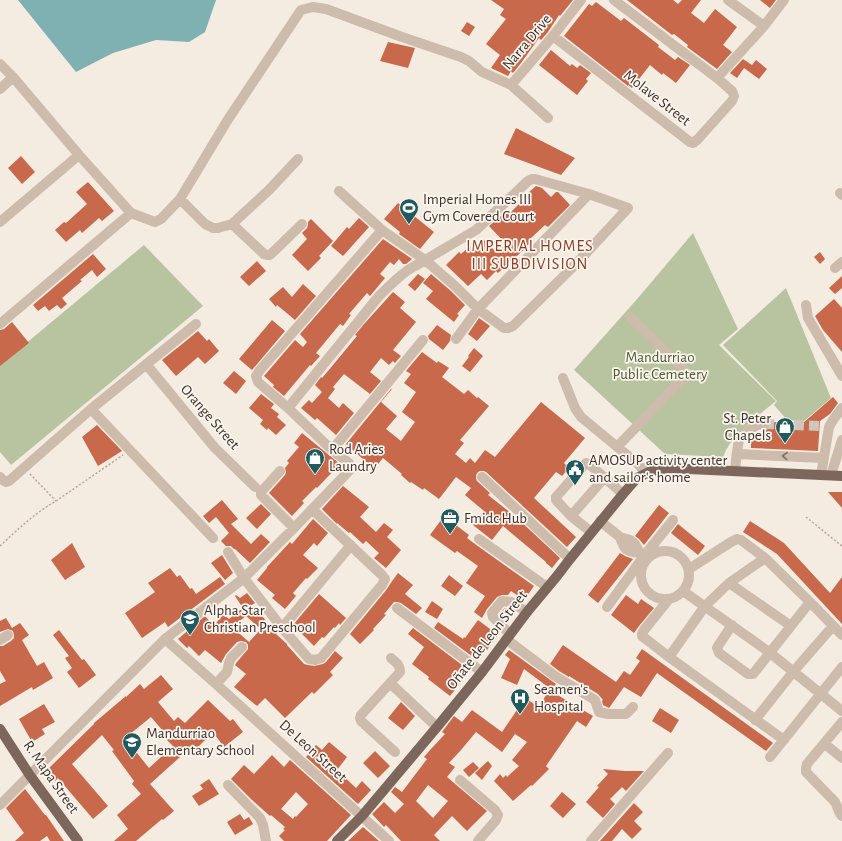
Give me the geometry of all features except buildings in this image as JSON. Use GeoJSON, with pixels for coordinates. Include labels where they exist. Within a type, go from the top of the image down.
{"type":"FeatureCollection","features":[{"type":"Feature","properties":{"kind":"main road","name":"Oñate de Leon Street"},"geometry":{"type":"LineString","coordinates":[[337,841],[362,816],[437,728],[591,532],[637,478],[651,471],[667,468],[842,476]]}},
{"type":"Feature","properties":{"kind":"main road","name":"R. Mapa Street"},"geometry":{"type":"LineString","coordinates":[[0,729],[29,774],[78,841]]}},
{"type":"Feature","properties":{"kind":"street"},"geometry":{"type":"LineString","coordinates":[[0,64],[131,213],[155,222],[161,219],[180,199],[227,121],[307,0]]}},
{"type":"Feature","properties":{"kind":"street","name":"Narra Drive"},"geometry":{"type":"LineString","coordinates":[[510,85],[553,36],[581,0]]}},
{"type":"Feature","properties":{"kind":"street"},"geometry":{"type":"LineString","coordinates":[[614,0],[717,78],[764,26],[784,0]]}},
{"type":"Feature","properties":{"kind":"street"},"geometry":{"type":"LineString","coordinates":[[728,0],[764,26]]}},
{"type":"Feature","properties":{"kind":"street"},"geometry":{"type":"LineString","coordinates":[[301,10],[313,7],[326,9],[461,57],[482,72],[510,85],[548,118]]}},
{"type":"Feature","properties":{"kind":"street","name":"Molave Street"},"geometry":{"type":"LineString","coordinates":[[553,36],[693,143],[732,101],[734,96],[732,91],[717,78]]}},
{"type":"Feature","properties":{"kind":"street"},"geometry":{"type":"LineString","coordinates":[[0,89],[13,77]]}},
{"type":"Feature","properties":{"kind":"street"},"geometry":{"type":"LineString","coordinates":[[0,222],[79,155]]}},
{"type":"Feature","properties":{"kind":"street"},"geometry":{"type":"LineString","coordinates":[[180,199],[205,224],[213,228],[232,224],[269,190],[298,159]]}},
{"type":"Feature","properties":{"kind":"street"},"geometry":{"type":"LineString","coordinates":[[288,408],[379,296],[391,284],[410,269],[425,260],[476,230],[528,181],[535,179],[589,194],[628,208],[575,265],[513,326],[504,328],[478,309],[455,286],[425,260],[382,230],[339,191]]}},
{"type":"Feature","properties":{"kind":"street"},"geometry":{"type":"LineString","coordinates":[[456,339],[478,309],[589,194]]}},
{"type":"Feature","properties":{"kind":"street"},"geometry":{"type":"LineString","coordinates":[[0,324],[131,213]]}},
{"type":"Feature","properties":{"kind":"street"},"geometry":{"type":"LineString","coordinates":[[232,224],[264,254],[267,255],[270,254],[302,224]]}},
{"type":"Feature","properties":{"kind":"street"},"geometry":{"type":"LineString","coordinates":[[0,804],[165,639],[244,578],[351,468],[349,463],[332,450],[258,382],[256,376],[382,230]]}},
{"type":"Feature","properties":{"kind":"street"},"geometry":{"type":"LineString","coordinates":[[806,305],[808,318],[842,376]]}},
{"type":"Feature","properties":{"kind":"street"},"geometry":{"type":"LineString","coordinates":[[617,446],[688,373],[630,318]]}},
{"type":"Feature","properties":{"kind":"street"},"geometry":{"type":"LineString","coordinates":[[0,477],[6,482],[9,481],[90,409],[196,324]]}},
{"type":"Feature","properties":{"kind":"street"},"geometry":{"type":"LineString","coordinates":[[332,450],[423,340]]}},
{"type":"Feature","properties":{"kind":"street","name":"Orange Street"},"geometry":{"type":"LineString","coordinates":[[146,364],[215,448],[255,487]]}},
{"type":"Feature","properties":{"kind":"street"},"geometry":{"type":"LineString","coordinates":[[563,378],[575,408],[581,417],[638,464],[646,473]]}},
{"type":"Feature","properties":{"kind":"street"},"geometry":{"type":"LineString","coordinates":[[826,475],[824,458],[824,426],[833,420],[842,408]]}},
{"type":"Feature","properties":{"kind":"street"},"geometry":{"type":"LineString","coordinates":[[90,409],[213,538]]}},
{"type":"Feature","properties":{"kind":"street"},"geometry":{"type":"LineString","coordinates":[[736,471],[741,435],[754,426],[764,424]]}},
{"type":"Feature","properties":{"kind":"street"},"geometry":{"type":"LineString","coordinates":[[826,475],[842,440]]}},
{"type":"Feature","properties":{"kind":"street"},"geometry":{"type":"LineString","coordinates":[[738,454],[824,458]]}},
{"type":"Feature","properties":{"kind":"street"},"geometry":{"type":"LineString","coordinates":[[591,532],[571,516],[556,500],[556,497],[586,463],[605,477],[623,494]]}},
{"type":"Feature","properties":{"kind":"street"},"geometry":{"type":"LineString","coordinates":[[280,471],[260,495],[294,528]]}},
{"type":"Feature","properties":{"kind":"street"},"geometry":{"type":"LineString","coordinates":[[482,477],[570,559]]}},
{"type":"Feature","properties":{"kind":"street"},"geometry":{"type":"LineString","coordinates":[[571,516],[605,477]]}},
{"type":"Feature","properties":{"kind":"street"},"geometry":{"type":"LineString","coordinates":[[228,552],[244,578],[282,628],[309,659],[316,660],[321,658],[382,585],[385,579],[352,545],[312,509]]}},
{"type":"Feature","properties":{"kind":"street"},"geometry":{"type":"LineString","coordinates":[[606,607],[673,520]]}},
{"type":"Feature","properties":{"kind":"street"},"geometry":{"type":"LineString","coordinates":[[600,521],[620,537],[624,548],[630,551],[644,556],[661,550],[668,550],[676,552],[682,556],[689,569],[690,577],[688,585],[683,591],[669,599],[660,599],[652,595],[645,589],[642,581],[641,573],[644,556]]}},
{"type":"Feature","properties":{"kind":"street"},"geometry":{"type":"LineString","coordinates":[[479,538],[547,587]]}},
{"type":"Feature","properties":{"kind":"street"},"geometry":{"type":"LineString","coordinates":[[689,569],[731,542],[737,539],[741,540],[765,558],[842,635]]}},
{"type":"Feature","properties":{"kind":"street"},"geometry":{"type":"LineString","coordinates":[[282,628],[352,545]]}},
{"type":"Feature","properties":{"kind":"street"},"geometry":{"type":"LineString","coordinates":[[669,657],[705,606],[729,583],[765,558]]}},
{"type":"Feature","properties":{"kind":"street"},"geometry":{"type":"LineString","coordinates":[[729,583],[791,626]]}},
{"type":"Feature","properties":{"kind":"street"},"geometry":{"type":"LineString","coordinates":[[683,591],[770,652],[842,711]]}},
{"type":"Feature","properties":{"kind":"street"},"geometry":{"type":"LineString","coordinates":[[669,599],[644,630],[642,636],[784,740]]}},
{"type":"Feature","properties":{"kind":"street"},"geometry":{"type":"LineString","coordinates":[[527,612],[511,602],[502,601],[492,613],[493,617],[508,637],[555,676],[595,700],[599,712],[608,714],[626,714],[634,708]]}},
{"type":"Feature","properties":{"kind":"street"},"geometry":{"type":"LineString","coordinates":[[732,625],[718,646],[717,650],[742,670],[749,674],[753,674],[810,602]]}},
{"type":"Feature","properties":{"kind":"street"},"geometry":{"type":"LineString","coordinates":[[397,608],[482,672]]}},
{"type":"Feature","properties":{"kind":"street"},"geometry":{"type":"LineString","coordinates":[[755,720],[793,672],[833,626]]}},
{"type":"Feature","properties":{"kind":"street","name":"De Leon Street"},"geometry":{"type":"LineString","coordinates":[[165,639],[389,841]]}},
{"type":"Feature","properties":{"kind":"street"},"geometry":{"type":"LineString","coordinates":[[216,684],[227,672],[231,658],[242,647]]}},
{"type":"Feature","properties":{"kind":"street"},"geometry":{"type":"LineString","coordinates":[[392,658],[399,665],[400,672],[361,715],[360,718],[361,721],[395,752]]}},
{"type":"Feature","properties":{"kind":"street"},"geometry":{"type":"LineString","coordinates":[[770,756],[842,667]]}},
{"type":"Feature","properties":{"kind":"street"},"geometry":{"type":"LineString","coordinates":[[390,683],[437,728]]}},
{"type":"Feature","properties":{"kind":"street"},"geometry":{"type":"LineString","coordinates":[[842,722],[807,764],[806,768],[806,772],[835,802],[838,811],[842,816]]}},
{"type":"Feature","properties":{"kind":"street"},"geometry":{"type":"LineString","coordinates":[[825,744],[842,758]]}},
{"type":"Feature","properties":{"kind":"street"},"geometry":{"type":"LineString","coordinates":[[591,841],[668,753]]}},
{"type":"Feature","properties":{"kind":"street"},"geometry":{"type":"LineString","coordinates":[[460,780],[495,810],[498,815],[496,820],[478,841]]}},
{"type":"Feature","properties":{"kind":"street"},"geometry":{"type":"LineString","coordinates":[[228,785],[260,818],[266,841]]}},
{"type":"Feature","properties":{"kind":"path"},"geometry":{"type":"LineString","coordinates":[[0,546],[22,525],[45,508],[130,450]]}},
{"type":"Feature","properties":{"kind":"path"},"geometry":{"type":"LineString","coordinates":[[23,468],[56,501]]}},
{"type":"Feature","properties":{"kind":"path"},"geometry":{"type":"LineString","coordinates":[[806,517],[842,546]]}},
{"type":"Feature","properties":{"kind":"green space","name":"Mandurriao Public Cemetery"},"geometry":{"type":"Polygon","coordinates":[[[693,233],[738,329],[719,345],[776,401],[753,419],[732,440],[723,457],[665,454],[574,370],[693,233]]]}},
{"type":"Feature","properties":{"kind":"green space"},"geometry":{"type":"Polygon","coordinates":[[[144,245],[203,306],[11,465],[0,452],[0,365],[144,245]]]}},
{"type":"Feature","properties":{"kind":"green space"},"geometry":{"type":"Polygon","coordinates":[[[786,288],[831,398],[804,421],[787,420],[774,405],[777,401],[723,345],[786,288]]]}},
{"type":"Feature","properties":{"kind":"water"},"geometry":{"type":"Polygon","coordinates":[[[18,0],[216,0],[205,32],[189,42],[156,40],[113,53],[76,72],[18,0]]]}},
{"type":"Feature","properties":{"kind":"tunnel"},"geometry":{"type":"LineString","coordinates":[[764,424],[820,426]]}},
{"type":"Feature","properties":{"kind":"place","name":"Imperial Homes III Gym Covered Court"},"geometry":{"type":"Point","coordinates":[409,225]}},
{"type":"Feature","properties":{"kind":"place","name":"St. Peter Chapels"},"geometry":{"type":"Point","coordinates":[785,444]}},
{"type":"Feature","properties":{"kind":"place","name":"Rod Aries Laundry"},"geometry":{"type":"Point","coordinates":[315,475]}},
{"type":"Feature","properties":{"kind":"place","name":"AMOSUP activity center and sailor's home"},"geometry":{"type":"Point","coordinates":[575,486]}},
{"type":"Feature","properties":{"kind":"place","name":"Fmidc Hub"},"geometry":{"type":"Point","coordinates":[450,535]}},
{"type":"Feature","properties":{"kind":"place","name":"Alpha Star Christian Preschool"},"geometry":{"type":"Point","coordinates":[190,636]}},
{"type":"Feature","properties":{"kind":"place","name":"Seamen's Hospital"},"geometry":{"type":"Point","coordinates":[520,715]}},
{"type":"Feature","properties":{"kind":"place","name":"Mandurriao Elementary School"},"geometry":{"type":"Point","coordinates":[132,759]}},
{"type":"Feature","properties":{"kind":"district","name":"IMPERIAL HOMES III SUBDIVISION"},"geometry":{"type":"Point","coordinates":[530,255]}}]}
